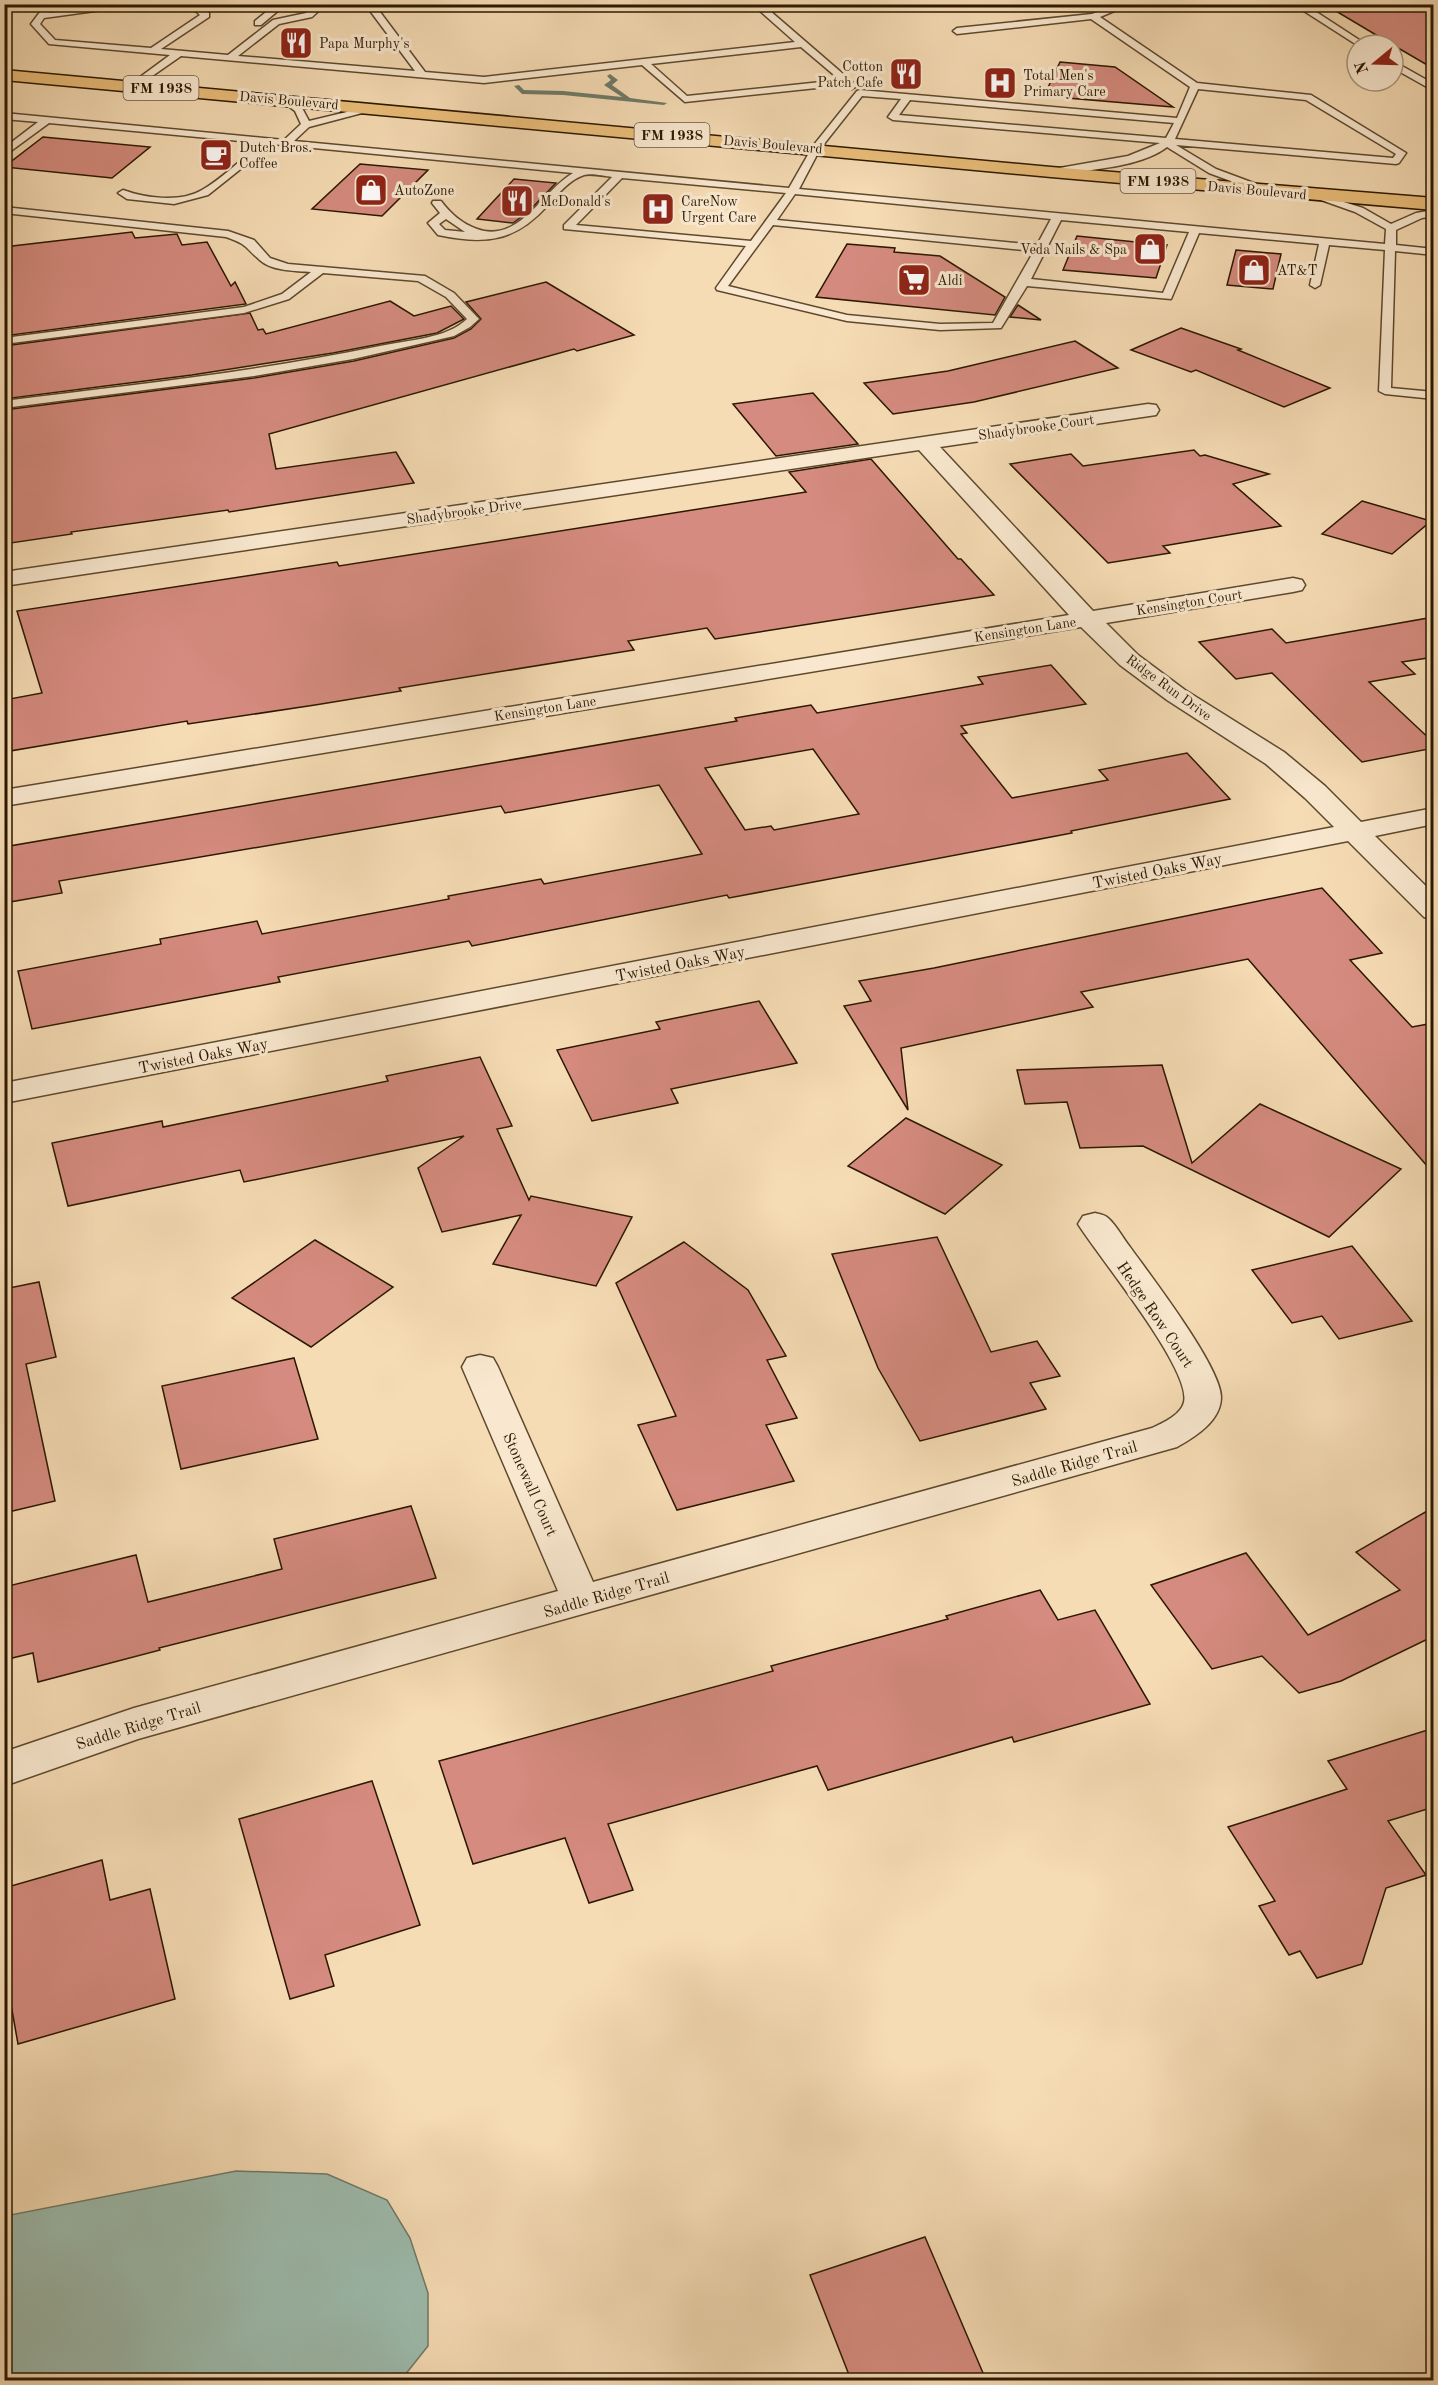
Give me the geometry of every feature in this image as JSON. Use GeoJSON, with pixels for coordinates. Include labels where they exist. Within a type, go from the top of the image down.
{"type":"FeatureCollection","features":[{"type":"Feature","properties":{"kind":"main road"},"geometry":{"type":"LineString","coordinates":[[4,68],[37,77]]}},
{"type":"Feature","properties":{"kind":"main road","name":"Davis Boulevard"},"geometry":{"type":"LineString","coordinates":[[4,75],[816,148],[1051,172],[1434,204]]}},
{"type":"Feature","properties":{"kind":"street","name":"Shadybrooke Court"},"geometry":{"type":"LineString","coordinates":[[924,443],[1148,410]]}},
{"type":"Feature","properties":{"kind":"street","name":"Shadybrooke Drive"},"geometry":{"type":"LineString","coordinates":[[4,579],[924,443]]}},
{"type":"Feature","properties":{"kind":"street","name":"Ridge Run Drive"},"geometry":{"type":"LineString","coordinates":[[924,443],[1086,618],[1129,660],[1176,695],[1275,758],[1316,792],[1434,911]]}},
{"type":"Feature","properties":{"kind":"street","name":"Kensington Court"},"geometry":{"type":"LineString","coordinates":[[1086,618],[1293,585]]}},
{"type":"Feature","properties":{"kind":"street","name":"Kensington Lane"},"geometry":{"type":"LineString","coordinates":[[4,798],[1086,618]]}},
{"type":"Feature","properties":{"kind":"street","name":"Twisted Oaks Way"},"geometry":{"type":"LineString","coordinates":[[4,1093],[1434,816]]}},
{"type":"Feature","properties":{"kind":"street","name":"Hedge Row Court"},"geometry":{"type":"LineString","coordinates":[[1095,1224],[1192,1363],[1203,1394],[1200,1409]]}},
{"type":"Feature","properties":{"kind":"street","name":"Stonewall Court"},"geometry":{"type":"LineString","coordinates":[[480,1367],[582,1601]]}},
{"type":"Feature","properties":{"kind":"street","name":"Saddle Ridge Trail"},"geometry":{"type":"LineString","coordinates":[[4,1769],[134,1724],[1164,1438],[1185,1427],[1200,1409]]}},
{"type":"Feature","properties":{"kind":"lane"},"geometry":{"type":"LineString","coordinates":[[51,4],[35,24],[52,42],[216,55],[228,52],[276,22],[309,15],[322,4]]}},
{"type":"Feature","properties":{"kind":"lane"},"geometry":{"type":"LineString","coordinates":[[41,16],[142,4]]}},
{"type":"Feature","properties":{"kind":"lane"},"geometry":{"type":"LineString","coordinates":[[152,51],[206,15],[192,4]]}},
{"type":"Feature","properties":{"kind":"lane"},"geometry":{"type":"LineString","coordinates":[[235,41],[282,4]]}},
{"type":"Feature","properties":{"kind":"lane"},"geometry":{"type":"LineString","coordinates":[[369,4],[422,74]]}},
{"type":"Feature","properties":{"kind":"lane"},"geometry":{"type":"LineString","coordinates":[[756,4],[860,93],[1178,121]]}},
{"type":"Feature","properties":{"kind":"lane"},"geometry":{"type":"LineString","coordinates":[[957,31],[1093,16],[1127,4]]}},
{"type":"Feature","properties":{"kind":"lane"},"geometry":{"type":"LineString","coordinates":[[1296,4],[1345,34]]}},
{"type":"Feature","properties":{"kind":"lane"},"geometry":{"type":"LineString","coordinates":[[907,98],[893,117],[1396,162],[1401,153],[1308,97],[1195,86],[1093,16]]}},
{"type":"Feature","properties":{"kind":"lane"},"geometry":{"type":"LineString","coordinates":[[228,52],[484,80],[802,44]]}},
{"type":"Feature","properties":{"kind":"lane"},"geometry":{"type":"LineString","coordinates":[[135,86],[179,53]]}},
{"type":"Feature","properties":{"kind":"lane"},"geometry":{"type":"LineString","coordinates":[[644,62],[685,99],[848,82]]}},
{"type":"Feature","properties":{"kind":"lane"},"geometry":{"type":"LineString","coordinates":[[1405,71],[1434,88]]}},
{"type":"Feature","properties":{"kind":"lane"},"geometry":{"type":"LineString","coordinates":[[1051,172],[1108,165],[1142,156],[1168,143],[1195,86]]}},
{"type":"Feature","properties":{"kind":"lane"},"geometry":{"type":"LineString","coordinates":[[860,93],[816,148],[792,192],[721,288],[847,318],[940,327],[997,326],[1024,282],[1057,217]]}},
{"type":"Feature","properties":{"kind":"lane"},"geometry":{"type":"LineString","coordinates":[[284,99],[299,110],[306,125]]}},
{"type":"Feature","properties":{"kind":"lane"},"geometry":{"type":"LineString","coordinates":[[287,142],[306,125],[376,108]]}},
{"type":"Feature","properties":{"kind":"lane"},"geometry":{"type":"LineString","coordinates":[[4,116],[1434,252]]}},
{"type":"Feature","properties":{"kind":"lane"},"geometry":{"type":"LineString","coordinates":[[4,153],[48,120]]}},
{"type":"Feature","properties":{"kind":"lane"},"geometry":{"type":"LineString","coordinates":[[123,193],[127,196],[174,201],[204,193],[272,140]]}},
{"type":"Feature","properties":{"kind":"lane"},"geometry":{"type":"LineString","coordinates":[[1168,143],[1185,157],[1219,175],[1264,191]]}},
{"type":"Feature","properties":{"kind":"lane"},"geometry":{"type":"LineString","coordinates":[[446,215],[433,223],[442,233],[483,236],[510,232],[528,221],[560,186],[582,172]]}},
{"type":"Feature","properties":{"kind":"lane"},"geometry":{"type":"LineString","coordinates":[[619,175],[568,227],[754,244]]}},
{"type":"Feature","properties":{"kind":"lane"},"geometry":{"type":"LineString","coordinates":[[1312,195],[1359,210],[1391,228]]}},
{"type":"Feature","properties":{"kind":"lane"},"geometry":{"type":"LineString","coordinates":[[437,203],[446,215],[483,236]]}},
{"type":"Feature","properties":{"kind":"lane"},"geometry":{"type":"LineString","coordinates":[[4,210],[228,234],[250,242],[266,260],[287,267],[422,278],[450,295],[473,319],[466,327],[439,336],[326,361],[4,405]]}},
{"type":"Feature","properties":{"kind":"lane"},"geometry":{"type":"LineString","coordinates":[[1391,228],[1420,215],[1434,213]]}},
{"type":"Feature","properties":{"kind":"lane"},"geometry":{"type":"LineString","coordinates":[[770,222],[1041,249]]}},
{"type":"Feature","properties":{"kind":"lane"},"geometry":{"type":"LineString","coordinates":[[1391,228],[1385,391],[1434,396]]}},
{"type":"Feature","properties":{"kind":"lane"},"geometry":{"type":"LineString","coordinates":[[1024,282],[1167,297],[1195,231]]}},
{"type":"Feature","properties":{"kind":"lane"},"geometry":{"type":"LineString","coordinates":[[1315,285],[1324,243]]}},
{"type":"Feature","properties":{"kind":"lane"},"geometry":{"type":"LineString","coordinates":[[4,341],[276,303],[302,288],[320,270]]}},
{"type":"Feature","properties":{"kind":"shaded area"},"geometry":{"type":"Polygon","coordinates":[[[236,2171],[327,2174],[387,2200],[410,2238],[428,2293],[428,2346],[401,2380],[5,2380],[5,2216],[236,2171]]]}},
{"type":"Feature","properties":{"kind":"building"},"geometry":{"type":"Polygon","coordinates":[[[1324,4],[1434,4],[1434,69],[1405,52],[1405,33],[1373,33],[1324,4]]]}},
{"type":"Feature","properties":{"kind":"building"},"geometry":{"type":"Polygon","coordinates":[[[1060,62],[1115,67],[1173,107],[1044,96],[1060,62]]]}},
{"type":"Feature","properties":{"kind":"building"},"geometry":{"type":"Polygon","coordinates":[[[43,137],[150,147],[112,178],[4,167],[43,137]]]}},
{"type":"Feature","properties":{"kind":"building","name":"AutoZone"},"geometry":{"type":"Polygon","coordinates":[[[360,164],[428,170],[382,216],[312,209],[360,164]]]}},
{"type":"Feature","properties":{"kind":"building","name":"McDonald's"},"geometry":{"type":"Polygon","coordinates":[[[514,179],[556,183],[528,212],[513,223],[477,219],[514,179]]]}},
{"type":"Feature","properties":{"kind":"building"},"geometry":{"type":"Polygon","coordinates":[[[132,232],[135,238],[177,234],[182,245],[207,242],[231,286],[235,282],[246,304],[4,336],[4,247],[132,232]]]}},
{"type":"Feature","properties":{"kind":"building"},"geometry":{"type":"Polygon","coordinates":[[[1077,236],[1167,245],[1156,278],[1063,270],[1077,236]]]}},
{"type":"Feature","properties":{"kind":"building","name":"Aldi"},"geometry":{"type":"Polygon","coordinates":[[[847,244],[895,248],[894,252],[940,256],[1005,297],[995,315],[816,297],[847,244]]]}},
{"type":"Feature","properties":{"kind":"building","name":"AT&T"},"geometry":{"type":"Polygon","coordinates":[[[1236,250],[1281,254],[1273,289],[1227,285],[1236,250]]]}},
{"type":"Feature","properties":{"kind":"building"},"geometry":{"type":"Polygon","coordinates":[[[546,282],[634,335],[577,351],[574,349],[269,434],[276,469],[396,452],[414,483],[229,512],[228,510],[71,532],[72,534],[4,544],[4,410],[254,378],[354,361],[454,338],[471,329],[481,319],[466,302],[546,282]]]}},
{"type":"Feature","properties":{"kind":"building"},"geometry":{"type":"Polygon","coordinates":[[[390,301],[414,316],[451,306],[464,319],[437,333],[333,353],[192,375],[4,399],[4,346],[250,313],[258,330],[263,329],[266,334],[390,301]]]}},
{"type":"Feature","properties":{"kind":"building"},"geometry":{"type":"Polygon","coordinates":[[[1018,305],[1041,320],[1010,317],[1018,305]]]}},
{"type":"Feature","properties":{"kind":"building"},"geometry":{"type":"Polygon","coordinates":[[[1181,328],[1241,349],[1238,350],[1330,388],[1284,407],[1196,370],[1191,372],[1131,350],[1181,328]]]}},
{"type":"Feature","properties":{"kind":"building"},"geometry":{"type":"Polygon","coordinates":[[[1075,341],[1118,368],[974,402],[893,414],[864,383],[948,371],[1075,341]]]}},
{"type":"Feature","properties":{"kind":"building"},"geometry":{"type":"Polygon","coordinates":[[[813,393],[858,444],[776,456],[733,404],[813,393]]]}},
{"type":"Feature","properties":{"kind":"building"},"geometry":{"type":"Polygon","coordinates":[[[1194,450],[1200,456],[1205,455],[1269,474],[1233,484],[1281,526],[1163,546],[1170,553],[1108,563],[1010,464],[1071,454],[1083,466],[1194,450]]]}},
{"type":"Feature","properties":{"kind":"building"},"geometry":{"type":"Polygon","coordinates":[[[871,459],[958,559],[961,559],[994,595],[715,639],[707,628],[628,641],[634,650],[399,688],[401,691],[315,705],[188,724],[187,721],[4,752],[4,700],[42,693],[17,611],[337,562],[339,566],[806,492],[789,472],[871,459]]]}},
{"type":"Feature","properties":{"kind":"building"},"geometry":{"type":"Polygon","coordinates":[[[1362,501],[1431,521],[1392,554],[1322,534],[1362,501]]]}},
{"type":"Feature","properties":{"kind":"building"},"geometry":{"type":"Polygon","coordinates":[[[1434,617],[1434,657],[1402,662],[1415,674],[1369,682],[1434,743],[1434,748],[1362,762],[1272,673],[1236,679],[1199,642],[1272,629],[1286,643],[1434,617]]]}},
{"type":"Feature","properties":{"kind":"building"},"geometry":{"type":"Polygon","coordinates":[[[1051,665],[1086,704],[961,726],[967,733],[961,734],[1012,798],[1108,780],[1099,770],[1187,753],[1230,799],[1071,831],[1072,833],[729,898],[727,895],[472,946],[469,941],[278,977],[280,982],[32,1029],[18,971],[161,944],[160,939],[257,921],[262,934],[449,899],[448,896],[541,879],[544,884],[702,854],[659,785],[505,813],[501,806],[59,881],[62,893],[4,903],[4,847],[737,721],[735,718],[811,705],[817,713],[983,684],[978,677],[1051,665]],[[813,749],[705,768],[745,830],[771,826],[774,830],[859,814],[813,749]]]}},
{"type":"Feature","properties":{"kind":"building"},"geometry":{"type":"Polygon","coordinates":[[[1322,888],[1382,953],[1350,960],[1412,1027],[1434,1023],[1434,1174],[1248,959],[1081,992],[1093,1007],[901,1048],[908,1110],[844,1006],[871,1001],[859,981],[934,968],[1322,888]]]}},
{"type":"Feature","properties":{"kind":"building"},"geometry":{"type":"Polygon","coordinates":[[[759,1001],[797,1063],[671,1089],[678,1103],[592,1121],[557,1050],[660,1029],[656,1022],[759,1001]]]}},
{"type":"Feature","properties":{"kind":"building"},"geometry":{"type":"Polygon","coordinates":[[[480,1057],[512,1126],[497,1129],[529,1200],[531,1196],[632,1217],[596,1286],[493,1264],[521,1215],[442,1232],[418,1168],[464,1136],[244,1182],[240,1170],[68,1206],[52,1143],[162,1121],[163,1127],[388,1081],[386,1076],[480,1057]]]}},
{"type":"Feature","properties":{"kind":"building"},"geometry":{"type":"Polygon","coordinates":[[[1162,1065],[1192,1163],[1260,1104],[1401,1169],[1329,1237],[1143,1146],[1080,1148],[1067,1102],[1025,1104],[1017,1070],[1162,1065]]]}},
{"type":"Feature","properties":{"kind":"building"},"geometry":{"type":"Polygon","coordinates":[[[906,1118],[1002,1165],[945,1214],[848,1166],[906,1118]]]}},
{"type":"Feature","properties":{"kind":"building"},"geometry":{"type":"Polygon","coordinates":[[[937,1237],[991,1352],[1037,1341],[1060,1376],[1030,1383],[1046,1409],[920,1441],[878,1368],[832,1254],[937,1237]]]}},
{"type":"Feature","properties":{"kind":"building"},"geometry":{"type":"Polygon","coordinates":[[[315,1240],[393,1287],[311,1347],[232,1298],[315,1240]]]}},
{"type":"Feature","properties":{"kind":"building"},"geometry":{"type":"Polygon","coordinates":[[[684,1242],[748,1290],[786,1356],[767,1360],[797,1418],[766,1425],[794,1481],[677,1510],[638,1425],[676,1416],[616,1283],[684,1242]]]}},
{"type":"Feature","properties":{"kind":"building"},"geometry":{"type":"Polygon","coordinates":[[[1352,1246],[1412,1321],[1339,1339],[1322,1316],[1292,1323],[1252,1270],[1352,1246]]]}},
{"type":"Feature","properties":{"kind":"building"},"geometry":{"type":"Polygon","coordinates":[[[39,1282],[56,1357],[26,1364],[55,1501],[4,1513],[4,1289],[39,1282]]]}},
{"type":"Feature","properties":{"kind":"building"},"geometry":{"type":"Polygon","coordinates":[[[294,1358],[318,1439],[181,1469],[162,1386],[294,1358]]]}},
{"type":"Feature","properties":{"kind":"building"},"geometry":{"type":"Polygon","coordinates":[[[411,1506],[436,1578],[159,1648],[160,1650],[38,1682],[33,1653],[4,1660],[4,1587],[136,1555],[148,1602],[282,1569],[274,1539],[411,1506]]]}},
{"type":"Feature","properties":{"kind":"building"},"geometry":{"type":"Polygon","coordinates":[[[1434,1507],[1434,1636],[1341,1681],[1299,1693],[1262,1656],[1212,1669],[1151,1585],[1246,1553],[1308,1635],[1400,1590],[1356,1552],[1434,1507]]]}},
{"type":"Feature","properties":{"kind":"building"},"geometry":{"type":"Polygon","coordinates":[[[1040,1590],[1058,1620],[1095,1610],[1150,1704],[1014,1742],[1012,1737],[828,1790],[817,1766],[608,1824],[633,1890],[589,1903],[565,1838],[473,1864],[439,1761],[773,1671],[771,1666],[948,1619],[946,1616],[1040,1590]]]}},
{"type":"Feature","properties":{"kind":"building"},"geometry":{"type":"Polygon","coordinates":[[[1434,1728],[1434,1807],[1388,1821],[1426,1875],[1386,1888],[1362,1964],[1317,1978],[1300,1951],[1289,1955],[1259,1906],[1275,1901],[1228,1827],[1347,1789],[1328,1761],[1434,1728]]]}},
{"type":"Feature","properties":{"kind":"building"},"geometry":{"type":"Polygon","coordinates":[[[372,1781],[420,1925],[325,1955],[334,1986],[290,1999],[239,1819],[372,1781]]]}},
{"type":"Feature","properties":{"kind":"building"},"geometry":{"type":"Polygon","coordinates":[[[102,1860],[110,1900],[150,1889],[175,1999],[18,2044],[4,1965],[4,1888],[102,1860]]]}},
{"type":"Feature","properties":{"kind":"building"},"geometry":{"type":"Polygon","coordinates":[[[925,2237],[986,2380],[851,2380],[810,2275],[925,2237]]]}},
{"type":"Feature","properties":{"kind":"waterway"},"geometry":{"type":"LineString","coordinates":[[610,76],[615,80],[607,85],[627,97]]}},
{"type":"Feature","properties":{"kind":"waterway"},"geometry":{"type":"LineString","coordinates":[[517,86],[522,92],[563,93],[664,103]]}},
{"type":"Feature","properties":{"kind":"place","name":"Papa Murphy's"},"geometry":{"type":"Point","coordinates":[296,43]}},
{"type":"Feature","properties":{"kind":"place","name":"Cotton Patch Cafe"},"geometry":{"type":"Point","coordinates":[906,74]}},
{"type":"Feature","properties":{"kind":"place","name":"Total Men's Primary Care"},"geometry":{"type":"Point","coordinates":[1000,83]}},
{"type":"Feature","properties":{"kind":"place","name":"Dutch Bros. Coffee"},"geometry":{"type":"Point","coordinates":[216,155]}},
{"type":"Feature","properties":{"kind":"place","name":"AutoZone"},"geometry":{"type":"Point","coordinates":[371,190]}},
{"type":"Feature","properties":{"kind":"place","name":"McDonald's"},"geometry":{"type":"Point","coordinates":[517,201]}},
{"type":"Feature","properties":{"kind":"place","name":"CareNow Urgent Care"},"geometry":{"type":"Point","coordinates":[658,209]}},
{"type":"Feature","properties":{"kind":"place","name":"Veda Nails & Spa"},"geometry":{"type":"Point","coordinates":[1150,249]}},
{"type":"Feature","properties":{"kind":"place","name":"AT&T"},"geometry":{"type":"Point","coordinates":[1254,270]}},
{"type":"Feature","properties":{"kind":"place","name":"Aldi"},"geometry":{"type":"Point","coordinates":[914,280]}}]}
